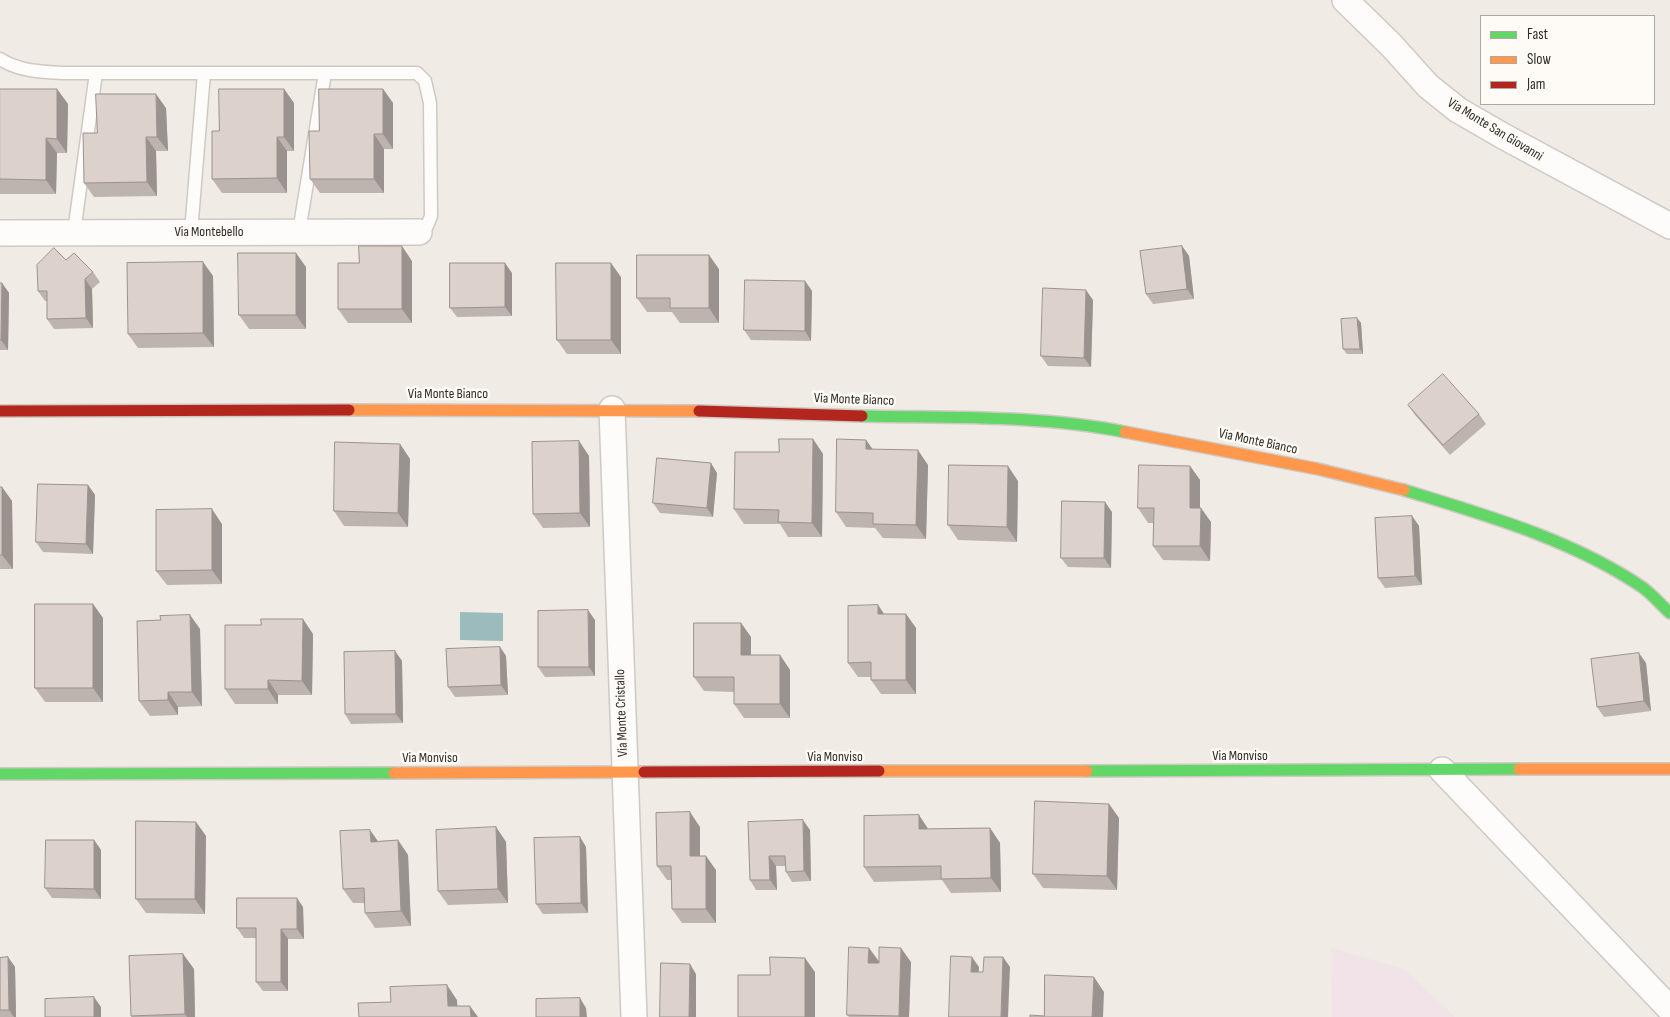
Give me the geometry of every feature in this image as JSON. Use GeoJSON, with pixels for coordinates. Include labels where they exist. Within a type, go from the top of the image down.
{"type":"FeatureCollection","features":[{"type":"Feature","properties":{"kind":"street","name":"Via Monte San Giovanni"},"geometry":{"type":"LineString","coordinates":[[1345,0],[1392,46],[1428,86],[1458,110],[1670,226]]}},
{"type":"Feature","properties":{"kind":"street","name":"Via Montebello"},"geometry":{"type":"LineString","coordinates":[[0,233],[419,232]]}},
{"type":"Feature","properties":{"kind":"street","name":"Via Monte Bianco"},"geometry":{"type":"LineString","coordinates":[[0,411],[612,409],[1035,420],[1102,427],[1159,437],[1393,487],[1505,522],[1556,541],[1598,561],[1643,588],[1670,613]]}},
{"type":"Feature","properties":{"kind":"street","name":"Via Monte Cristallo"},"geometry":{"type":"LineString","coordinates":[[612,409],[634,1017]]}},
{"type":"Feature","properties":{"kind":"street","name":"Via Monviso"},"geometry":{"type":"LineString","coordinates":[[0,774],[1670,769]]}},
{"type":"Feature","properties":{"kind":"street"},"geometry":{"type":"LineString","coordinates":[[1442,770],[1670,1009]]}},
{"type":"Feature","properties":{"kind":"lane"},"geometry":{"type":"LineString","coordinates":[[0,59],[12,66],[32,71],[96,73],[414,73],[420,75],[426,81],[430,103],[431,216],[428,226],[419,232]]}},
{"type":"Feature","properties":{"kind":"lane"},"geometry":{"type":"LineString","coordinates":[[74,232],[96,73]]}},
{"type":"Feature","properties":{"kind":"lane"},"geometry":{"type":"LineString","coordinates":[[192,232],[204,73]]}},
{"type":"Feature","properties":{"kind":"lane"},"geometry":{"type":"LineString","coordinates":[[300,232],[325,73]]}},
{"type":"Feature","properties":{"kind":"shaded area"},"geometry":{"type":"Polygon","coordinates":[[[1331,948],[1404,969],[1455,1017],[1332,1017],[1331,948]]]}},
{"type":"Feature","properties":{"kind":"water"},"geometry":{"type":"Polygon","coordinates":[[[460,612],[503,613],[503,641],[460,640],[460,612]]]}},
{"type":"Feature","properties":{"kind":"building"},"geometry":{"type":"Polygon","coordinates":[[[0,89],[57,89],[57,139],[46,138],[46,180],[0,179],[0,89]]]}},
{"type":"Feature","properties":{"kind":"building"},"geometry":{"type":"Polygon","coordinates":[[[219,89],[284,89],[284,137],[277,137],[277,178],[212,179],[212,131],[219,131],[219,89]]]}},
{"type":"Feature","properties":{"kind":"building"},"geometry":{"type":"Polygon","coordinates":[[[319,89],[383,89],[383,134],[374,134],[374,179],[310,179],[309,131],[319,131],[319,89]]]}},
{"type":"Feature","properties":{"kind":"building"},"geometry":{"type":"Polygon","coordinates":[[[96,94],[156,94],[157,137],[146,137],[147,182],[84,183],[83,133],[97,133],[96,94]]]}},
{"type":"Feature","properties":{"kind":"building"},"geometry":{"type":"Polygon","coordinates":[[[359,246],[402,246],[402,309],[338,309],[338,263],[359,263],[359,246]]]}},
{"type":"Feature","properties":{"kind":"building"},"geometry":{"type":"Polygon","coordinates":[[[1182,246],[1187,289],[1146,294],[1140,251],[1182,246]]]}},
{"type":"Feature","properties":{"kind":"building"},"geometry":{"type":"Polygon","coordinates":[[[54,248],[66,260],[74,253],[93,272],[85,279],[86,318],[47,319],[47,291],[38,291],[37,265],[54,248]]]}},
{"type":"Feature","properties":{"kind":"building"},"geometry":{"type":"Polygon","coordinates":[[[238,253],[296,253],[296,315],[239,315],[238,253]]]}},
{"type":"Feature","properties":{"kind":"building"},"geometry":{"type":"Polygon","coordinates":[[[637,255],[709,255],[709,308],[670,308],[670,298],[637,298],[637,255]]]}},
{"type":"Feature","properties":{"kind":"building"},"geometry":{"type":"Polygon","coordinates":[[[203,262],[203,333],[128,334],[127,263],[203,262]]]}},
{"type":"Feature","properties":{"kind":"building"},"geometry":{"type":"Polygon","coordinates":[[[450,263],[505,263],[505,307],[450,308],[450,263]]]}},
{"type":"Feature","properties":{"kind":"building"},"geometry":{"type":"Polygon","coordinates":[[[556,263],[611,263],[611,340],[557,340],[556,263]]]}},
{"type":"Feature","properties":{"kind":"building"},"geometry":{"type":"Polygon","coordinates":[[[745,280],[805,281],[805,331],[744,330],[745,280]]]}},
{"type":"Feature","properties":{"kind":"building"},"geometry":{"type":"Polygon","coordinates":[[[0,283],[2,283],[1,340],[0,340],[0,283]]]}},
{"type":"Feature","properties":{"kind":"building"},"geometry":{"type":"Polygon","coordinates":[[[1043,288],[1086,290],[1084,358],[1041,356],[1043,288]]]}},
{"type":"Feature","properties":{"kind":"building"},"geometry":{"type":"Polygon","coordinates":[[[1357,318],[1360,349],[1343,349],[1341,319],[1357,318]]]}},
{"type":"Feature","properties":{"kind":"building"},"geometry":{"type":"Polygon","coordinates":[[[1443,374],[1479,414],[1443,445],[1408,405],[1443,374]]]}},
{"type":"Feature","properties":{"kind":"building"},"geometry":{"type":"Polygon","coordinates":[[[779,439],[813,439],[812,523],[778,522],[779,510],[734,509],[735,452],[779,452],[779,439]]]}},
{"type":"Feature","properties":{"kind":"building"},"geometry":{"type":"Polygon","coordinates":[[[837,439],[866,440],[866,449],[918,450],[916,525],[873,524],[873,513],[836,512],[837,439]]]}},
{"type":"Feature","properties":{"kind":"building"},"geometry":{"type":"Polygon","coordinates":[[[579,441],[580,513],[533,514],[532,442],[579,441]]]}},
{"type":"Feature","properties":{"kind":"building"},"geometry":{"type":"Polygon","coordinates":[[[335,442],[400,444],[398,513],[334,511],[335,442]]]}},
{"type":"Feature","properties":{"kind":"building"},"geometry":{"type":"Polygon","coordinates":[[[657,458],[711,463],[707,508],[653,503],[657,458]]]}},
{"type":"Feature","properties":{"kind":"building"},"geometry":{"type":"Polygon","coordinates":[[[949,465],[1008,466],[1007,527],[948,525],[949,465]]]}},
{"type":"Feature","properties":{"kind":"building"},"geometry":{"type":"Polygon","coordinates":[[[1139,465],[1190,466],[1190,508],[1201,508],[1200,546],[1153,546],[1154,508],[1138,508],[1139,465]]]}},
{"type":"Feature","properties":{"kind":"building"},"geometry":{"type":"Polygon","coordinates":[[[38,484],[88,485],[86,544],[36,542],[38,484]]]}},
{"type":"Feature","properties":{"kind":"building"},"geometry":{"type":"Polygon","coordinates":[[[0,487],[2,487],[2,555],[0,555],[0,487]]]}},
{"type":"Feature","properties":{"kind":"building"},"geometry":{"type":"Polygon","coordinates":[[[1062,501],[1105,502],[1104,558],[1061,558],[1062,501]]]}},
{"type":"Feature","properties":{"kind":"building"},"geometry":{"type":"Polygon","coordinates":[[[212,509],[212,570],[156,571],[156,510],[212,509]]]}},
{"type":"Feature","properties":{"kind":"building"},"geometry":{"type":"Polygon","coordinates":[[[1412,516],[1415,576],[1378,578],[1375,518],[1412,516]]]}},
{"type":"Feature","properties":{"kind":"building"},"geometry":{"type":"Polygon","coordinates":[[[35,604],[93,604],[93,688],[35,688],[35,604]]]}},
{"type":"Feature","properties":{"kind":"building"},"geometry":{"type":"Polygon","coordinates":[[[878,605],[878,614],[906,614],[906,680],[871,680],[871,662],[848,663],[848,606],[878,605]]]}},
{"type":"Feature","properties":{"kind":"building"},"geometry":{"type":"Polygon","coordinates":[[[588,610],[589,667],[538,667],[538,611],[588,610]]]}},
{"type":"Feature","properties":{"kind":"building"},"geometry":{"type":"Polygon","coordinates":[[[190,615],[192,692],[168,692],[168,700],[139,701],[137,621],[161,620],[160,616],[190,615]]]}},
{"type":"Feature","properties":{"kind":"building"},"geometry":{"type":"Polygon","coordinates":[[[261,619],[303,619],[302,681],[268,680],[268,689],[225,689],[225,625],[261,625],[261,619]]]}},
{"type":"Feature","properties":{"kind":"building"},"geometry":{"type":"Polygon","coordinates":[[[694,623],[741,623],[741,655],[780,655],[780,704],[734,704],[734,677],[694,677],[694,623]]]}},
{"type":"Feature","properties":{"kind":"building"},"geometry":{"type":"Polygon","coordinates":[[[500,647],[501,685],[448,687],[446,649],[500,647]]]}},
{"type":"Feature","properties":{"kind":"building"},"geometry":{"type":"Polygon","coordinates":[[[395,651],[396,714],[345,714],[344,652],[395,651]]]}},
{"type":"Feature","properties":{"kind":"building"},"geometry":{"type":"Polygon","coordinates":[[[1639,653],[1644,701],[1597,707],[1591,659],[1639,653]]]}},
{"type":"Feature","properties":{"kind":"building"},"geometry":{"type":"Polygon","coordinates":[[[1035,801],[1109,804],[1107,876],[1033,874],[1035,801]]]}},
{"type":"Feature","properties":{"kind":"building"},"geometry":{"type":"Polygon","coordinates":[[[690,812],[690,856],[706,856],[706,909],[672,909],[671,866],[657,866],[656,813],[690,812]]]}},
{"type":"Feature","properties":{"kind":"building"},"geometry":{"type":"Polygon","coordinates":[[[919,815],[919,829],[990,828],[991,878],[941,879],[941,866],[864,867],[864,816],[919,815]]]}},
{"type":"Feature","properties":{"kind":"building"},"geometry":{"type":"Polygon","coordinates":[[[803,820],[804,871],[786,872],[785,856],[769,856],[770,880],[750,880],[748,822],[803,820]]]}},
{"type":"Feature","properties":{"kind":"building"},"geometry":{"type":"Polygon","coordinates":[[[136,821],[196,822],[195,899],[136,899],[136,821]]]}},
{"type":"Feature","properties":{"kind":"building"},"geometry":{"type":"Polygon","coordinates":[[[496,827],[498,889],[438,891],[436,830],[496,827]]]}},
{"type":"Feature","properties":{"kind":"building"},"geometry":{"type":"Polygon","coordinates":[[[370,830],[371,842],[398,840],[401,911],[365,913],[364,888],[343,889],[340,831],[370,830]]]}},
{"type":"Feature","properties":{"kind":"building"},"geometry":{"type":"Polygon","coordinates":[[[580,837],[581,903],[536,904],[534,838],[580,837]]]}},
{"type":"Feature","properties":{"kind":"building"},"geometry":{"type":"Polygon","coordinates":[[[46,840],[94,840],[94,889],[45,888],[46,840]]]}},
{"type":"Feature","properties":{"kind":"building"},"geometry":{"type":"Polygon","coordinates":[[[237,898],[297,898],[297,929],[281,929],[281,982],[256,982],[256,928],[237,928],[237,898]]]}},
{"type":"Feature","properties":{"kind":"building"},"geometry":{"type":"Polygon","coordinates":[[[849,947],[869,948],[868,963],[879,963],[879,947],[901,948],[899,1016],[847,1015],[849,947]]]}},
{"type":"Feature","properties":{"kind":"building"},"geometry":{"type":"Polygon","coordinates":[[[183,954],[185,1014],[131,1016],[129,956],[183,954]]]}},
{"type":"Feature","properties":{"kind":"building"},"geometry":{"type":"Polygon","coordinates":[[[951,956],[972,957],[971,972],[983,972],[984,957],[1003,957],[1001,1017],[949,1017],[951,956]]]}},
{"type":"Feature","properties":{"kind":"building"},"geometry":{"type":"Polygon","coordinates":[[[8,957],[9,1010],[0,1010],[0,958],[8,957]]]}},
{"type":"Feature","properties":{"kind":"building"},"geometry":{"type":"Polygon","coordinates":[[[770,957],[805,958],[805,1017],[738,1017],[738,975],[770,975],[770,957]]]}},
{"type":"Feature","properties":{"kind":"building"},"geometry":{"type":"Polygon","coordinates":[[[661,963],[690,964],[689,1017],[660,1017],[661,963]]]}},
{"type":"Feature","properties":{"kind":"building"},"geometry":{"type":"Polygon","coordinates":[[[1045,975],[1094,977],[1092,1017],[1030,1017],[1030,1015],[1044,1016],[1045,975]]]}},
{"type":"Feature","properties":{"kind":"building"},"geometry":{"type":"Polygon","coordinates":[[[447,985],[448,1006],[470,1006],[471,1017],[359,1017],[358,1003],[391,1002],[390,987],[447,985]]]}},
{"type":"Feature","properties":{"kind":"building"},"geometry":{"type":"Polygon","coordinates":[[[94,997],[94,1017],[45,1017],[45,999],[94,997]]]}},
{"type":"Feature","properties":{"kind":"building"},"geometry":{"type":"Polygon","coordinates":[[[580,998],[580,1017],[536,1017],[536,999],[580,998]]]}},
{"type":"Feature","properties":{"kind":"traffic: fast"},"geometry":{"type":"LineString","coordinates":[[862,416],[1027,420],[1125,432]]}},
{"type":"Feature","properties":{"kind":"traffic: fast"},"geometry":{"type":"LineString","coordinates":[[1404,490],[1527,530],[1586,555],[1642,587],[1670,613]]}},
{"type":"Feature","properties":{"kind":"traffic: fast"},"geometry":{"type":"LineString","coordinates":[[1087,771],[1519,769]]}},
{"type":"Feature","properties":{"kind":"traffic: fast"},"geometry":{"type":"LineString","coordinates":[[0,774],[394,773]]}},
{"type":"Feature","properties":{"kind":"traffic: slow"},"geometry":{"type":"LineString","coordinates":[[349,410],[699,411]]}},
{"type":"Feature","properties":{"kind":"traffic: slow"},"geometry":{"type":"LineString","coordinates":[[1125,432],[1318,469],[1404,490]]}},
{"type":"Feature","properties":{"kind":"traffic: slow"},"geometry":{"type":"LineString","coordinates":[[1519,769],[1670,769]]}},
{"type":"Feature","properties":{"kind":"traffic: slow"},"geometry":{"type":"LineString","coordinates":[[879,771],[1087,771]]}},
{"type":"Feature","properties":{"kind":"traffic: slow"},"geometry":{"type":"LineString","coordinates":[[394,773],[644,772]]}},
{"type":"Feature","properties":{"kind":"traffic: jam"},"geometry":{"type":"LineString","coordinates":[[0,411],[349,410]]}},
{"type":"Feature","properties":{"kind":"traffic: jam"},"geometry":{"type":"LineString","coordinates":[[699,411],[862,416]]}},
{"type":"Feature","properties":{"kind":"traffic: jam"},"geometry":{"type":"LineString","coordinates":[[644,772],[879,771]]}}]}
